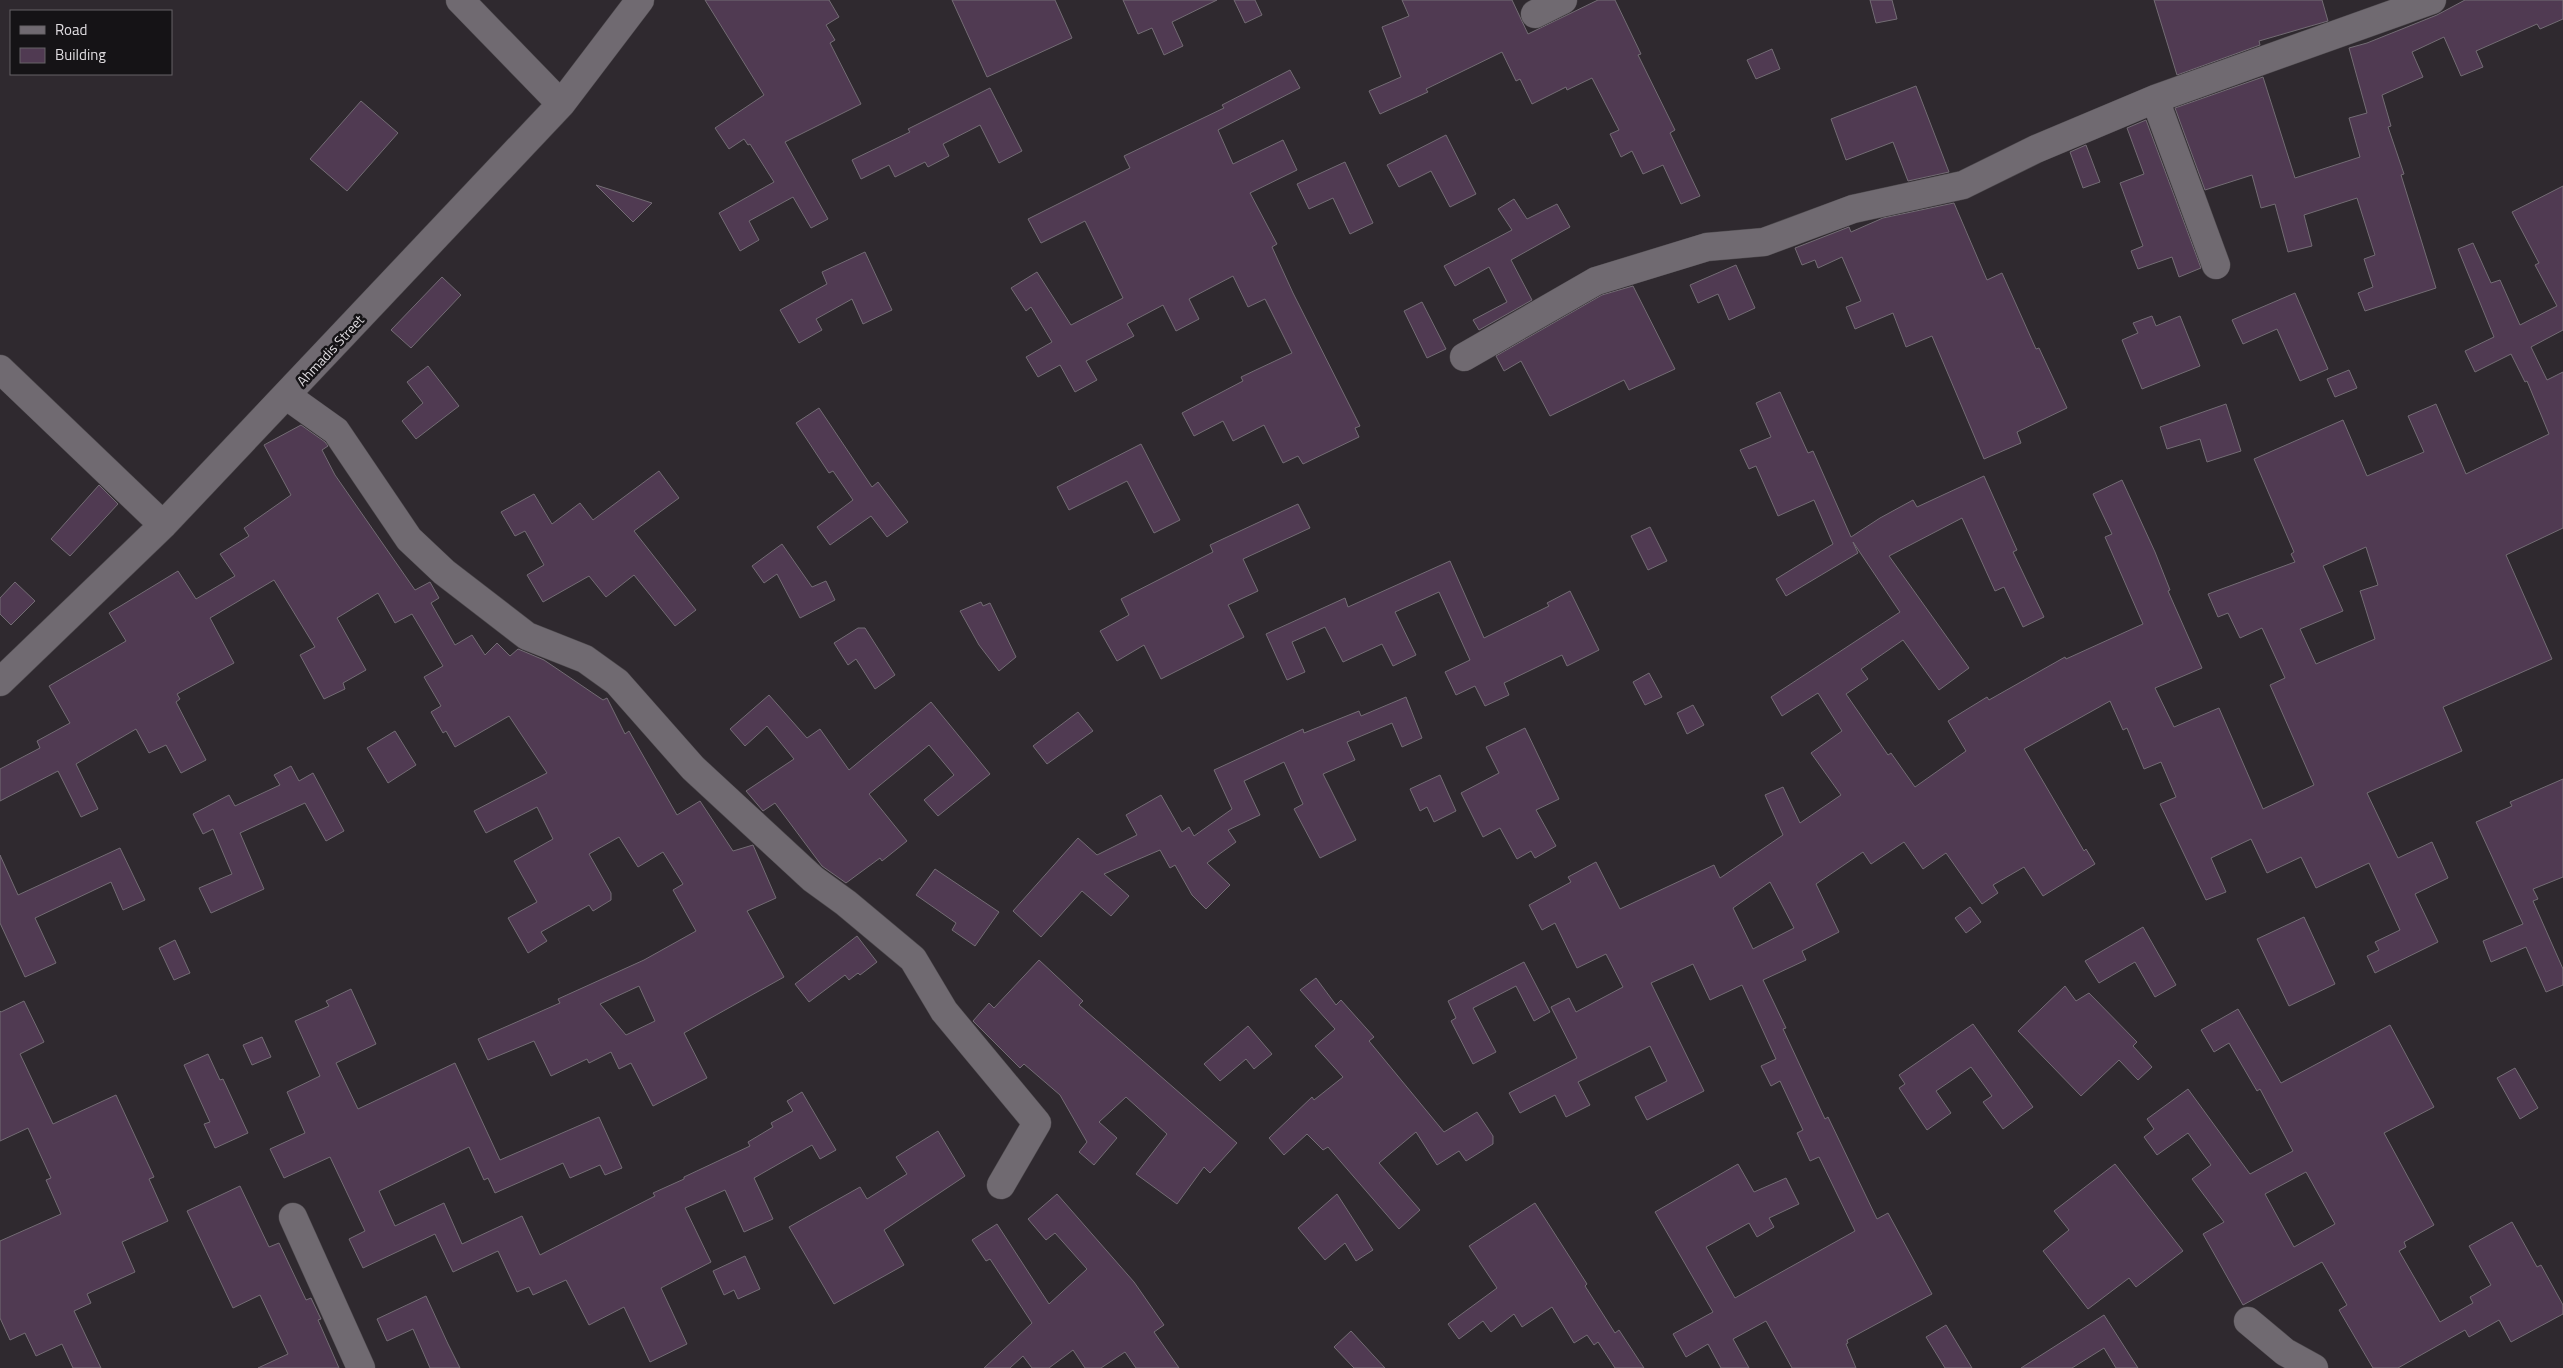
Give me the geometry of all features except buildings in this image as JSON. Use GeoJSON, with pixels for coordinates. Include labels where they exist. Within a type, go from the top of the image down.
{"type":"FeatureCollection","features":[{"type":"Feature","properties":{"kind":"street"},"geometry":{"type":"LineString","coordinates":[[460,0],[561,104]]}},
{"type":"Feature","properties":{"kind":"street","name":"Ahmadis Street"},"geometry":{"type":"LineString","coordinates":[[0,682],[163,525],[287,396],[561,104],[640,0]]}},
{"type":"Feature","properties":{"kind":"street"},"geometry":{"type":"LineString","coordinates":[[1535,14],[1563,0]]}},
{"type":"Feature","properties":{"kind":"street"},"geometry":{"type":"LineString","coordinates":[[1464,357],[1596,281],[1707,246],[1764,242],[1853,209],[1963,185],[2036,149],[2155,99],[2432,0]]}},
{"type":"Feature","properties":{"kind":"street"},"geometry":{"type":"LineString","coordinates":[[2155,99],[2216,264]]}},
{"type":"Feature","properties":{"kind":"street"},"geometry":{"type":"LineString","coordinates":[[0,369],[163,525]]}},
{"type":"Feature","properties":{"kind":"street"},"geometry":{"type":"LineString","coordinates":[[287,396],[336,431],[409,539],[444,572],[527,636],[585,659],[618,682],[693,768],[813,879],[846,903],[913,958],[944,1011],[1037,1124],[1001,1185]]}},
{"type":"Feature","properties":{"kind":"street"},"geometry":{"type":"LineString","coordinates":[[293,1217],[361,1368]]}},
{"type":"Feature","properties":{"kind":"street"},"geometry":{"type":"LineString","coordinates":[[2248,1321],[2286,1352],[2314,1368]]}}]}
